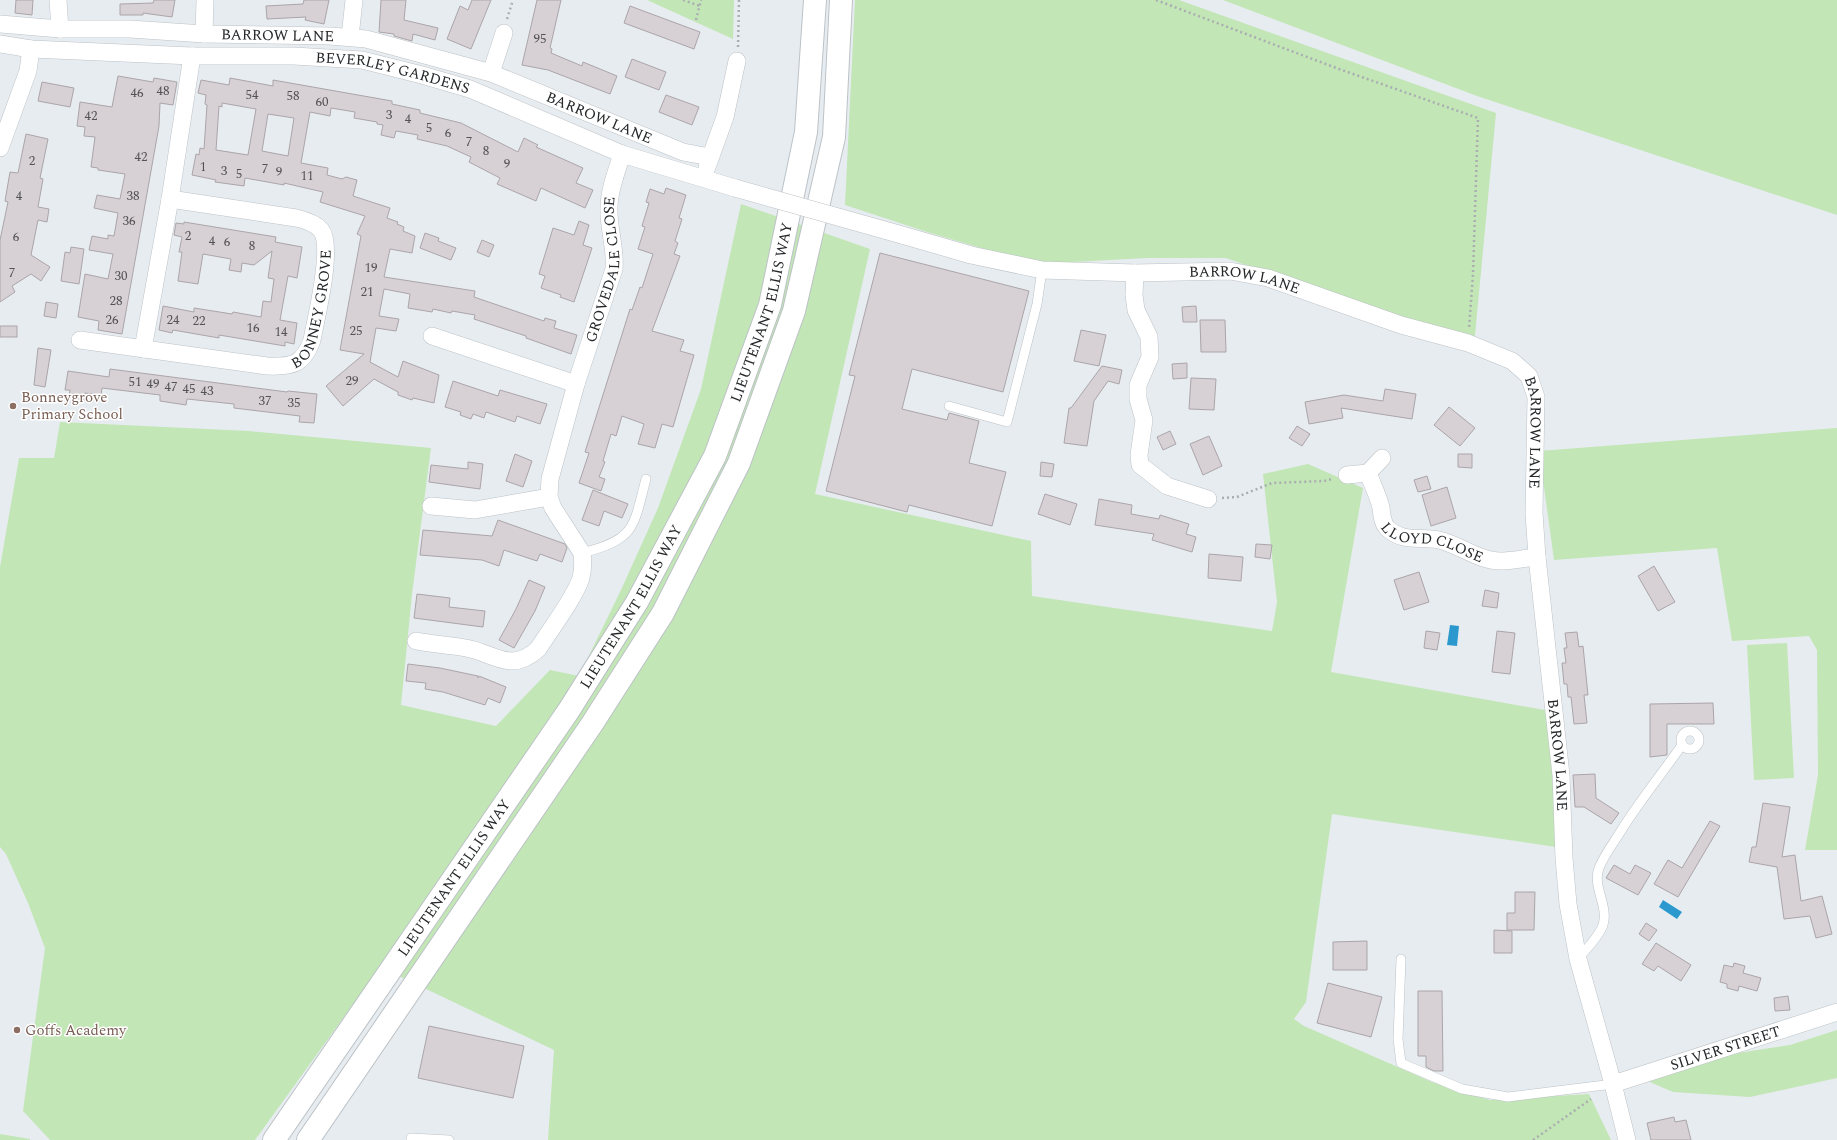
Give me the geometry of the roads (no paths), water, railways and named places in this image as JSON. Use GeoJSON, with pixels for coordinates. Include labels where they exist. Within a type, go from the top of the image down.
{"type":"FeatureCollection","features":[{"type":"Feature","properties":{"kind":"main road","name":"LIEUTENANT ELLIS WAY"},"geometry":{"type":"LineString","coordinates":[[274,1140],[569,710],[637,602],[715,456],[770,305],[806,132],[814,0]]}},
{"type":"Feature","properties":{"kind":"main road","name":"LIEUTENANT ELLIS WAY"},"geometry":{"type":"LineString","coordinates":[[308,1140],[592,724],[663,613],[739,464],[794,311],[834,137],[841,0]]}},
{"type":"Feature","properties":{"kind":"street"},"geometry":{"type":"LineString","coordinates":[[58,0],[60,29]]}},
{"type":"Feature","properties":{"kind":"street","name":"BARROW LANE"},"geometry":{"type":"LineString","coordinates":[[204,34],[205,0]]}},
{"type":"Feature","properties":{"kind":"street","name":"BARROW LANE"},"geometry":{"type":"LineString","coordinates":[[350,37],[354,0]]}},
{"type":"Feature","properties":{"kind":"street","name":"BARROW LANE"},"geometry":{"type":"LineString","coordinates":[[0,24],[60,29],[130,29],[204,34],[350,37],[366,39],[491,73],[683,152],[710,157]]}},
{"type":"Feature","properties":{"kind":"street"},"geometry":{"type":"LineString","coordinates":[[491,73],[504,34]]}},
{"type":"Feature","properties":{"kind":"street"},"geometry":{"type":"LineString","coordinates":[[0,44],[31,49],[28,71],[0,148]]}},
{"type":"Feature","properties":{"kind":"street","name":"BEVERLEY GARDENS"},"geometry":{"type":"LineString","coordinates":[[31,49],[192,56],[325,57],[362,60],[470,89],[622,154],[703,179],[902,235]]}},
{"type":"Feature","properties":{"kind":"street"},"geometry":{"type":"LineString","coordinates":[[143,350],[170,198],[192,56]]}},
{"type":"Feature","properties":{"kind":"street"},"geometry":{"type":"LineString","coordinates":[[703,179],[725,117],[737,61]]}},
{"type":"Feature","properties":{"kind":"street","name":"GROVEDALE CLOSE"},"geometry":{"type":"LineString","coordinates":[[549,498],[552,469],[576,384],[614,269],[609,204],[611,191],[622,154]]}},
{"type":"Feature","properties":{"kind":"street","name":"BONNEY GROVE"},"geometry":{"type":"LineString","coordinates":[[80,340],[143,350],[285,367],[298,362],[308,353],[312,340],[326,257],[325,242],[321,231],[311,222],[296,218],[170,198]]}},
{"type":"Feature","properties":{"kind":"street","name":"BARROW LANE"},"geometry":{"type":"LineString","coordinates":[[902,235],[970,255],[1042,270],[1135,273],[1230,271],[1268,278],[1402,325],[1468,343],[1512,361],[1528,376],[1536,397],[1534,513],[1537,557],[1561,775],[1564,858],[1568,904],[1578,959],[1627,1140]]}},
{"type":"Feature","properties":{"kind":"street"},"geometry":{"type":"LineString","coordinates":[[1135,273],[1134,295],[1136,310],[1149,337],[1150,357],[1138,385],[1138,400],[1144,420],[1139,454],[1140,465],[1167,486],[1208,498]]}},
{"type":"Feature","properties":{"kind":"street"},"geometry":{"type":"LineString","coordinates":[[432,336],[576,384]]}},
{"type":"Feature","properties":{"kind":"street"},"geometry":{"type":"LineString","coordinates":[[1347,475],[1368,473],[1382,458]]}},
{"type":"Feature","properties":{"kind":"street","name":"LLOYD CLOSE"},"geometry":{"type":"LineString","coordinates":[[1368,473],[1381,508],[1381,516],[1386,526],[1402,537],[1411,540],[1423,538],[1439,540],[1489,560],[1500,561],[1537,557]]}},
{"type":"Feature","properties":{"kind":"street"},"geometry":{"type":"LineString","coordinates":[[416,641],[466,648],[506,661],[522,661],[538,649],[575,590],[582,570],[582,553],[575,540],[559,518],[549,498],[480,509],[431,506]]}},
{"type":"Feature","properties":{"kind":"street","name":"SILVER STREET"},"geometry":{"type":"LineString","coordinates":[[1613,1084],[1837,1012]]}},
{"type":"Feature","properties":{"kind":"lane"},"geometry":{"type":"LineString","coordinates":[[949,406],[1007,422],[1037,304],[1042,270]]}},
{"type":"Feature","properties":{"kind":"lane"},"geometry":{"type":"LineString","coordinates":[[582,553],[607,546],[628,533],[636,515],[646,479]]}},
{"type":"Feature","properties":{"kind":"lane"},"geometry":{"type":"LineString","coordinates":[[1578,959],[1603,925],[1605,914],[1598,881],[1599,870],[1605,856],[1628,819],[1682,745]]}},
{"type":"Feature","properties":{"kind":"lane"},"geometry":{"type":"LineString","coordinates":[[1400,959],[1398,1039],[1401,1063],[1462,1089],[1508,1097],[1613,1084]]}},
{"type":"Feature","properties":{"kind":"lane"},"geometry":{"type":"LineString","coordinates":[[411,1140],[411,1138],[449,1140]]}},
{"type":"Feature","properties":{"kind":"water"},"geometry":{"type":"Polygon","coordinates":[[[1450,625],[1459,626],[1457,646],[1447,645],[1450,625]]]}},
{"type":"Feature","properties":{"kind":"water"},"geometry":{"type":"Polygon","coordinates":[[[1663,900],[1682,912],[1677,919],[1659,907],[1663,900]]]}},
{"type":"Feature","properties":{"kind":"place","name":"Bonneygrove Primary School"},"geometry":{"type":"Point","coordinates":[13,406]}},
{"type":"Feature","properties":{"kind":"place","name":"Goffs Academy"},"geometry":{"type":"Point","coordinates":[17,1030]}}]}
